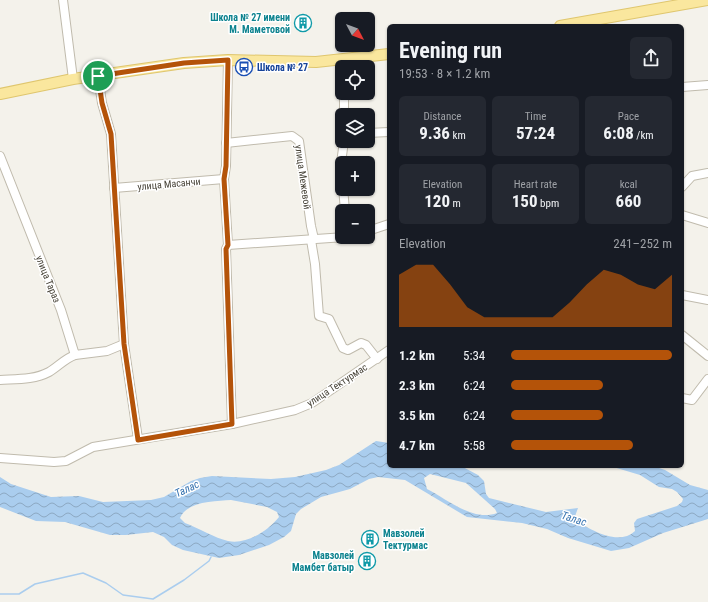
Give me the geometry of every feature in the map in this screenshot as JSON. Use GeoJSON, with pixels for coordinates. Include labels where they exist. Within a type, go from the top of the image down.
{"type":"FeatureCollection","features":[{"type":"Feature","properties":{"kind":"main road"},"geometry":{"type":"LineString","coordinates":[[571,24],[707,0]]}},
{"type":"Feature","properties":{"kind":"main road"},"geometry":{"type":"LineString","coordinates":[[362,60],[387,54]]}},
{"type":"Feature","properties":{"kind":"main road"},"geometry":{"type":"LineString","coordinates":[[0,94],[73,79],[184,63],[228,60],[335,63]]}},
{"type":"Feature","properties":{"kind":"street"},"geometry":{"type":"LineString","coordinates":[[63,0],[73,79]]}},
{"type":"Feature","properties":{"kind":"street"},"geometry":{"type":"LineString","coordinates":[[228,60],[224,179],[228,245],[227,257],[232,424]]}},
{"type":"Feature","properties":{"kind":"street"},"geometry":{"type":"LineString","coordinates":[[98,76],[102,103],[111,134],[124,344],[138,440]]}},
{"type":"Feature","properties":{"kind":"street"},"geometry":{"type":"LineString","coordinates":[[684,87],[708,85]]}},
{"type":"Feature","properties":{"kind":"street"},"geometry":{"type":"LineString","coordinates":[[375,133],[387,132]]}},
{"type":"Feature","properties":{"kind":"street","name":"улица Межевой"},"geometry":{"type":"LineString","coordinates":[[226,143],[292,136],[297,138],[299,141],[312,240]]}},
{"type":"Feature","properties":{"kind":"street"},"geometry":{"type":"LineString","coordinates":[[343,148],[341,164],[344,204]]}},
{"type":"Feature","properties":{"kind":"street","name":"улица Тараз"},"geometry":{"type":"LineString","coordinates":[[0,156],[61,310],[74,355]]}},
{"type":"Feature","properties":{"kind":"street"},"geometry":{"type":"LineString","coordinates":[[684,185],[692,176],[708,173]]}},
{"type":"Feature","properties":{"kind":"street","name":"улица Масанчи"},"geometry":{"type":"LineString","coordinates":[[114,188],[224,179]]}},
{"type":"Feature","properties":{"kind":"street"},"geometry":{"type":"LineString","coordinates":[[684,216],[708,223]]}},
{"type":"Feature","properties":{"kind":"street"},"geometry":{"type":"LineString","coordinates":[[375,229],[387,225]]}},
{"type":"Feature","properties":{"kind":"street"},"geometry":{"type":"LineString","coordinates":[[228,245],[335,238]]}},
{"type":"Feature","properties":{"kind":"street"},"geometry":{"type":"LineString","coordinates":[[312,240],[319,316],[329,319],[343,348],[348,350],[361,343],[366,345],[377,359]]}},
{"type":"Feature","properties":{"kind":"street"},"geometry":{"type":"LineString","coordinates":[[684,295],[708,300]]}},
{"type":"Feature","properties":{"kind":"street"},"geometry":{"type":"LineString","coordinates":[[684,337],[708,356]]}},
{"type":"Feature","properties":{"kind":"street"},"geometry":{"type":"LineString","coordinates":[[0,380],[36,378],[49,372],[66,358],[74,355],[106,351],[124,344]]}},
{"type":"Feature","properties":{"kind":"street","name":"улица Тектурмас"},"geometry":{"type":"LineString","coordinates":[[0,458],[54,462],[66,461],[94,447],[232,424],[295,410],[312,403],[387,352]]}},
{"type":"Feature","properties":{"kind":"street"},"geometry":{"type":"LineString","coordinates":[[684,398],[692,400],[708,379]]}},
{"type":"Feature","properties":{"kind":"water","name":"Талас"},"geometry":{"type":"Polygon","coordinates":[[[376,441],[387,443],[387,468],[465,468],[478,475],[484,481],[486,494],[489,498],[546,512],[578,508],[574,519],[604,535],[620,537],[635,531],[634,523],[637,519],[677,506],[683,499],[672,489],[659,487],[640,475],[617,468],[659,468],[690,485],[708,490],[708,519],[663,533],[629,548],[611,551],[568,538],[547,529],[522,523],[467,517],[405,480],[378,477],[369,479],[350,489],[321,497],[301,509],[296,514],[291,531],[284,537],[269,545],[239,555],[219,558],[183,550],[172,545],[164,537],[153,532],[110,535],[65,522],[36,521],[0,507],[0,477],[11,484],[51,497],[79,496],[103,502],[151,500],[164,497],[191,481],[212,476],[271,479],[295,477],[326,470],[339,465],[376,441]],[[430,474],[424,478],[427,489],[460,508],[479,514],[488,515],[497,513],[495,509],[466,483],[430,474]],[[231,500],[202,503],[189,508],[180,518],[185,523],[223,540],[235,542],[256,536],[263,532],[279,517],[277,512],[267,507],[231,500]]]}},
{"type":"Feature","properties":{"kind":"waterway"},"geometry":{"type":"LineString","coordinates":[[0,594],[19,594],[35,584],[83,573],[106,583],[123,595],[153,599],[184,580],[209,561],[211,557]]}},
{"type":"Feature","properties":{"kind":"place","name":"Школа № 27 имени М. Маметовой"},"geometry":{"type":"Point","coordinates":[303,23]}},
{"type":"Feature","properties":{"kind":"place","name":"Школа № 27"},"geometry":{"type":"Point","coordinates":[244,67]}},
{"type":"Feature","properties":{"kind":"place","name":"Мавзолей Тектурмас"},"geometry":{"type":"Point","coordinates":[370,539]}},
{"type":"Feature","properties":{"kind":"place","name":"Мавзолей Мамбет батыр"},"geometry":{"type":"Point","coordinates":[367,561]}},
{"type":"Feature","properties":{"kind":"route"},"geometry":{"type":"LineString","coordinates":[[228,60],[226,166],[224,179],[228,245],[226,249],[232,424],[138,440],[133,397],[124,344],[111,134],[102,103],[98,76],[184,63],[228,60]]}}]}
